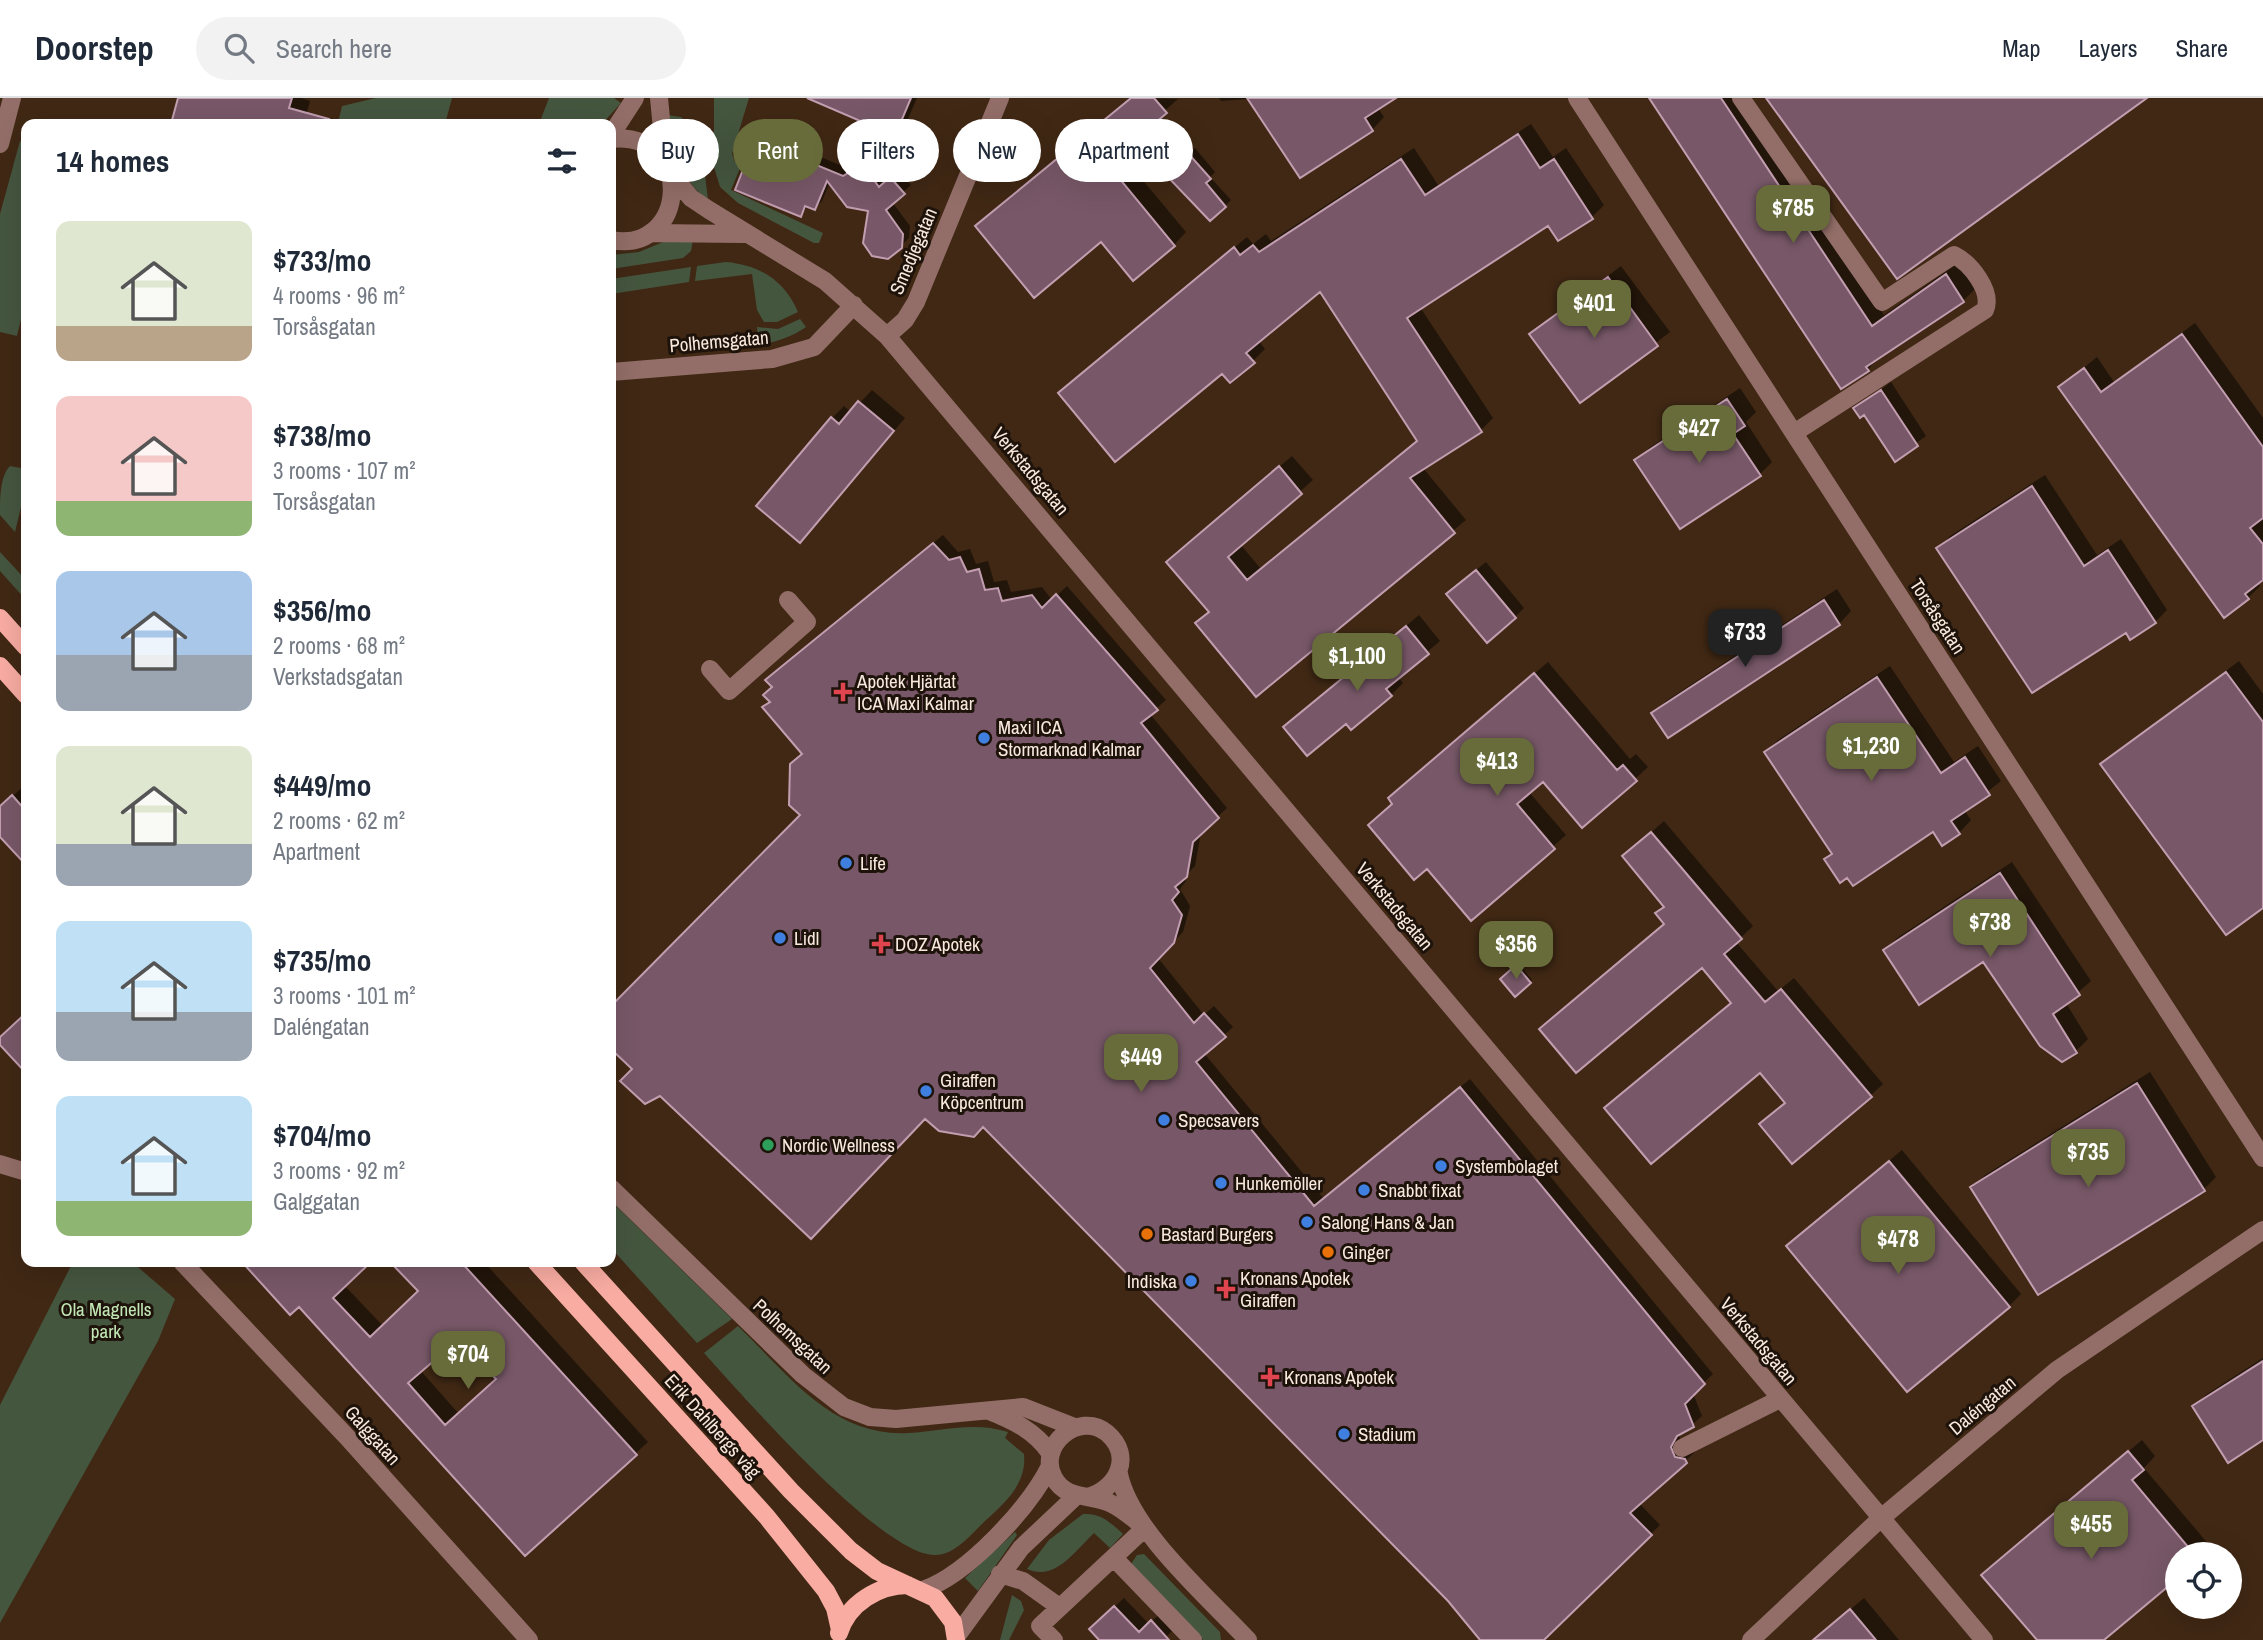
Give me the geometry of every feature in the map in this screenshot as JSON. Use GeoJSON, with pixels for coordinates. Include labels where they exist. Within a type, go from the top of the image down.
{"type":"FeatureCollection","features":[{"type":"Feature","properties":{"kind":"main road"},"geometry":{"type":"LineString","coordinates":[[0,618],[21,641]]}},
{"type":"Feature","properties":{"kind":"main road"},"geometry":{"type":"LineString","coordinates":[[0,666],[21,689]]}},
{"type":"Feature","properties":{"kind":"main road","name":"Erik Dahlbergs väg"},"geometry":{"type":"LineString","coordinates":[[541,1267],[767,1517],[826,1591],[835,1608],[838,1635]]}},
{"type":"Feature","properties":{"kind":"main road","name":"Erik Dahlbergs väg"},"geometry":{"type":"LineString","coordinates":[[588,1267],[791,1491],[834,1534],[877,1571],[916,1587],[946,1609],[956,1638]]}},
{"type":"Feature","properties":{"kind":"main road","name":"Erik Dahlbergs väg"},"geometry":{"type":"LineString","coordinates":[[838,1635],[844,1621],[864,1599],[887,1587],[916,1587]]}},
{"type":"Feature","properties":{"kind":"street"},"geometry":{"type":"LineString","coordinates":[[0,144],[12,98]]}},
{"type":"Feature","properties":{"kind":"street"},"geometry":{"type":"LineString","coordinates":[[616,129],[635,98]]}},
{"type":"Feature","properties":{"kind":"street"},"geometry":{"type":"LineString","coordinates":[[659,98],[662,119]]}},
{"type":"Feature","properties":{"kind":"street","name":"Smedjegatan"},"geometry":{"type":"LineString","coordinates":[[887,336],[905,320],[916,302],[1000,98]]}},
{"type":"Feature","properties":{"kind":"street","name":"Torsåsgatan"},"geometry":{"type":"LineString","coordinates":[[1577,98],[2263,1158]]}},
{"type":"Feature","properties":{"kind":"street"},"geometry":{"type":"LineString","coordinates":[[1741,98],[1882,302],[1954,255],[1961,258],[1986,291],[1988,302],[1985,310],[1794,433]]}},
{"type":"Feature","properties":{"kind":"street","name":"Verkstadsgatan"},"geometry":{"type":"LineString","coordinates":[[616,137],[637,140]]}},
{"type":"Feature","properties":{"kind":"street"},"geometry":{"type":"LineString","coordinates":[[650,233],[662,222],[670,208],[674,191],[672,182]]}},
{"type":"Feature","properties":{"kind":"street","name":"Verkstadsgatan"},"geometry":{"type":"LineString","coordinates":[[679,182],[691,198],[743,234],[763,242],[825,281],[887,336],[1984,1640]]}},
{"type":"Feature","properties":{"kind":"street","name":"Verkstadsgatan"},"geometry":{"type":"LineString","coordinates":[[616,242],[635,240],[650,233],[743,234]]}},
{"type":"Feature","properties":{"kind":"street","name":"Polhemsgatan"},"geometry":{"type":"LineString","coordinates":[[616,372],[772,359],[814,347],[855,305]]}},
{"type":"Feature","properties":{"kind":"street"},"geometry":{"type":"LineString","coordinates":[[710,669],[729,691],[749,674],[807,622],[788,600]]}},
{"type":"Feature","properties":{"kind":"street"},"geometry":{"type":"LineString","coordinates":[[0,1164],[21,1170]]}},
{"type":"Feature","properties":{"kind":"street","name":"Polhemsgatan"},"geometry":{"type":"LineString","coordinates":[[616,1193],[803,1375],[844,1407],[870,1417],[896,1419],[1023,1407],[1074,1427]]}},
{"type":"Feature","properties":{"kind":"street","name":"Daléngatan"},"geometry":{"type":"LineString","coordinates":[[1751,1640],[1880,1519],[2057,1370],[2263,1230]]}},
{"type":"Feature","properties":{"kind":"street","name":"Galggatan"},"geometry":{"type":"LineString","coordinates":[[187,1267],[347,1437],[529,1640]]}},
{"type":"Feature","properties":{"kind":"street"},"geometry":{"type":"LineString","coordinates":[[1682,1448],[1780,1399]]}},
{"type":"Feature","properties":{"kind":"street","name":"Polhemsgatan"},"geometry":{"type":"LineString","coordinates":[[989,1411],[1020,1425],[1040,1439],[1050,1460]]}},
{"type":"Feature","properties":{"kind":"street"},"geometry":{"type":"LineString","coordinates":[[916,1587],[953,1573],[1018,1517],[1061,1435],[1074,1427],[1090,1426],[1105,1432],[1116,1443],[1121,1458],[1119,1474],[1130,1507],[1145,1528],[1246,1639]]}},
{"type":"Feature","properties":{"kind":"street"},"geometry":{"type":"LineString","coordinates":[[1050,1460],[1053,1477],[1063,1489],[1082,1497],[1109,1503],[1145,1528]]}},
{"type":"Feature","properties":{"kind":"street"},"geometry":{"type":"LineString","coordinates":[[956,1638],[1000,1574],[1049,1517],[1082,1497],[1110,1488],[1119,1474]]}},
{"type":"Feature","properties":{"kind":"street"},"geometry":{"type":"LineString","coordinates":[[1054,1640],[1040,1626],[1058,1606],[1145,1528]]}},
{"type":"Feature","properties":{"kind":"street"},"geometry":{"type":"LineString","coordinates":[[1114,1558],[1193,1640]]}},
{"type":"Feature","properties":{"kind":"street"},"geometry":{"type":"LineString","coordinates":[[1000,1574],[1023,1581],[1058,1606]]}},
{"type":"Feature","properties":{"kind":"green space"},"geometry":{"type":"Polygon","coordinates":[[[376,98],[452,98],[446,119],[339,119],[342,106],[376,98]]]}},
{"type":"Feature","properties":{"kind":"green space"},"geometry":{"type":"Polygon","coordinates":[[[549,98],[614,98],[621,103],[607,119],[541,119],[549,98]]]}},
{"type":"Feature","properties":{"kind":"green space"},"geometry":{"type":"Polygon","coordinates":[[[714,98],[749,98],[743,119],[733,119],[734,182],[731,190],[823,233],[819,243],[814,243],[738,203],[720,187],[719,119],[714,119],[714,98]]]}},
{"type":"Feature","properties":{"kind":"green space"},"geometry":{"type":"Polygon","coordinates":[[[667,115],[683,119],[668,119],[667,115]]]}},
{"type":"Feature","properties":{"kind":"green space"},"geometry":{"type":"Polygon","coordinates":[[[20,141],[21,319],[17,336],[0,332],[0,214],[20,141]]]}},
{"type":"Feature","properties":{"kind":"green space"},"geometry":{"type":"Polygon","coordinates":[[[706,182],[708,200],[698,192],[690,183],[706,182]]]}},
{"type":"Feature","properties":{"kind":"green space"},"geometry":{"type":"Polygon","coordinates":[[[668,240],[693,240],[691,251],[683,258],[616,268],[616,254],[639,252],[668,240]]]}},
{"type":"Feature","properties":{"kind":"green space"},"geometry":{"type":"Polygon","coordinates":[[[726,262],[750,267],[770,277],[786,292],[798,312],[777,322],[764,322],[757,310],[752,274],[695,281],[697,266],[726,262]]]}},
{"type":"Feature","properties":{"kind":"green space"},"geometry":{"type":"Polygon","coordinates":[[[691,267],[689,282],[616,293],[616,278],[691,267]]]}},
{"type":"Feature","properties":{"kind":"green space"},"geometry":{"type":"Polygon","coordinates":[[[800,319],[806,327],[793,335],[763,344],[685,349],[684,343],[758,340],[757,327],[778,329],[800,319]]]}},
{"type":"Feature","properties":{"kind":"green space"},"geometry":{"type":"Polygon","coordinates":[[[10,466],[21,468],[21,507],[15,532],[0,515],[2,482],[10,466]]]}},
{"type":"Feature","properties":{"kind":"green space"},"geometry":{"type":"Polygon","coordinates":[[[0,552],[21,575],[21,594],[0,571],[0,552]]]}},
{"type":"Feature","properties":{"kind":"green space"},"geometry":{"type":"Polygon","coordinates":[[[616,1206],[732,1319],[697,1343],[616,1254],[616,1206]]]}},
{"type":"Feature","properties":{"kind":"green space","name":"Ola Magnells park"},"geometry":{"type":"Polygon","coordinates":[[[70,1267],[138,1267],[175,1299],[158,1341],[0,1623],[0,1405],[70,1267]]]}},
{"type":"Feature","properties":{"kind":"green space"},"geometry":{"type":"Polygon","coordinates":[[[738,1326],[813,1399],[856,1425],[881,1432],[908,1433],[983,1427],[1008,1432],[1005,1438],[1024,1454],[1019,1483],[1001,1506],[956,1548],[934,1555],[910,1548],[881,1529],[813,1469],[704,1353],[738,1326]]]}},
{"type":"Feature","properties":{"kind":"green space"},"geometry":{"type":"Polygon","coordinates":[[[1083,1514],[1100,1517],[1123,1534],[1110,1548],[1094,1533],[1056,1568],[1037,1572],[1027,1569],[1049,1540],[1083,1514]]]}},
{"type":"Feature","properties":{"kind":"green space"},"geometry":{"type":"Polygon","coordinates":[[[1015,1532],[1017,1535],[978,1591],[965,1578],[1015,1532]]]}},
{"type":"Feature","properties":{"kind":"green space"},"geometry":{"type":"Polygon","coordinates":[[[1144,1554],[1220,1632],[1221,1640],[1203,1640],[1131,1564],[1137,1555],[1144,1554]]]}},
{"type":"Feature","properties":{"kind":"green space"},"geometry":{"type":"Polygon","coordinates":[[[1012,1595],[1021,1601],[1024,1610],[1009,1640],[1000,1640],[1012,1595]]]}},
{"type":"Feature","properties":{"kind":"building"},"geometry":{"type":"Polygon","coordinates":[[[178,98],[292,98],[289,108],[329,119],[172,119],[178,98]]]}},
{"type":"Feature","properties":{"kind":"building"},"geometry":{"type":"Polygon","coordinates":[[[807,98],[911,98],[902,119],[856,119],[807,98]]]}},
{"type":"Feature","properties":{"kind":"building"},"geometry":{"type":"Polygon","coordinates":[[[1131,98],[1154,98],[1167,113],[1160,119],[1105,119],[1131,98]]]}},
{"type":"Feature","properties":{"kind":"building"},"geometry":{"type":"Polygon","coordinates":[[[1247,98],[1396,98],[1365,118],[1373,131],[1300,178],[1247,98]]]}},
{"type":"Feature","properties":{"kind":"building"},"geometry":{"type":"Polygon","coordinates":[[[1649,98],[1721,98],[1872,326],[1946,274],[1964,302],[1866,367],[1869,371],[1841,389],[1649,98]]]}},
{"type":"Feature","properties":{"kind":"building"},"geometry":{"type":"Polygon","coordinates":[[[1766,98],[2147,98],[1897,279],[1766,98]]]}},
{"type":"Feature","properties":{"kind":"building"},"geometry":{"type":"Polygon","coordinates":[[[1518,134],[1540,168],[1554,159],[1593,219],[1558,241],[1548,226],[1407,318],[1482,432],[1410,478],[1455,533],[1256,697],[1195,623],[1209,612],[1166,562],[1279,466],[1302,494],[1228,557],[1247,580],[1417,441],[1320,292],[1246,353],[1255,363],[1230,383],[1222,374],[1115,462],[1058,393],[1234,247],[1240,255],[1253,245],[1259,252],[1401,159],[1425,195],[1518,134]]]}},
{"type":"Feature","properties":{"kind":"building"},"geometry":{"type":"Polygon","coordinates":[[[1193,159],[1211,179],[1206,183],[1226,207],[1210,221],[1173,182],[1193,182],[1193,159]]]}},
{"type":"Feature","properties":{"kind":"building"},"geometry":{"type":"Polygon","coordinates":[[[1055,160],[1055,182],[1122,182],[1175,246],[1133,281],[1101,242],[1034,298],[975,226],[1029,182],[1041,182],[1041,172],[1055,160]]]}},
{"type":"Feature","properties":{"kind":"building"},"geometry":{"type":"Polygon","coordinates":[[[823,168],[837,174],[837,182],[875,182],[879,187],[884,182],[894,182],[905,194],[886,210],[903,234],[902,248],[888,259],[872,256],[863,243],[868,211],[847,207],[827,181],[815,210],[805,206],[801,217],[735,190],[738,182],[823,182],[823,168]]]}},
{"type":"Feature","properties":{"kind":"building"},"geometry":{"type":"Polygon","coordinates":[[[1608,277],[1658,346],[1580,403],[1529,334],[1608,277]]]}},
{"type":"Feature","properties":{"kind":"building"},"geometry":{"type":"Polygon","coordinates":[[[2182,334],[2263,447],[2263,518],[2250,528],[2263,544],[2263,580],[2245,594],[2249,599],[2224,618],[2058,387],[2084,368],[2101,392],[2182,334]]]}},
{"type":"Feature","properties":{"kind":"building"},"geometry":{"type":"Polygon","coordinates":[[[1881,390],[1918,446],[1895,462],[1864,415],[1860,418],[1853,408],[1881,390]]]}},
{"type":"Feature","properties":{"kind":"building"},"geometry":{"type":"Polygon","coordinates":[[[1727,399],[1745,426],[1733,434],[1761,476],[1680,529],[1634,460],[1727,399]]]}},
{"type":"Feature","properties":{"kind":"building"},"geometry":{"type":"Polygon","coordinates":[[[858,401],[894,431],[800,543],[756,506],[831,417],[839,424],[858,401]]]}},
{"type":"Feature","properties":{"kind":"building"},"geometry":{"type":"Polygon","coordinates":[[[2032,486],[2084,566],[2108,550],[2156,623],[2130,640],[2126,633],[2032,693],[1936,548],[2032,486]]]}},
{"type":"Feature","properties":{"kind":"building","name":"Giraffen Köpcentrum"},"geometry":{"type":"Polygon","coordinates":[[[933,543],[949,560],[960,557],[967,572],[979,569],[985,590],[998,588],[1002,601],[1032,595],[1042,608],[1056,594],[1158,710],[1141,723],[1219,818],[1193,842],[1187,877],[1175,887],[1179,892],[1172,900],[1182,915],[1174,943],[1150,968],[1194,1023],[1204,1013],[1226,1037],[1196,1062],[1314,1206],[1460,1087],[1705,1384],[1685,1404],[1694,1427],[1677,1436],[1671,1447],[1675,1457],[1685,1459],[1687,1463],[1630,1513],[1652,1535],[1544,1640],[1480,1640],[1448,1601],[983,1127],[974,1137],[939,1131],[925,1119],[811,1239],[660,1096],[645,1104],[620,1081],[632,1069],[616,1054],[616,1001],[800,815],[789,805],[790,764],[802,754],[762,707],[770,702],[763,695],[772,687],[765,680],[933,543]]]}},
{"type":"Feature","properties":{"kind":"building"},"geometry":{"type":"Polygon","coordinates":[[[1476,570],[1516,618],[1487,643],[1446,594],[1476,570]]]}},
{"type":"Feature","properties":{"kind":"building"},"geometry":{"type":"Polygon","coordinates":[[[1824,600],[1840,625],[1668,738],[1651,713],[1824,600]]]}},
{"type":"Feature","properties":{"kind":"building"},"geometry":{"type":"Polygon","coordinates":[[[1406,626],[1429,654],[1386,689],[1392,696],[1351,730],[1346,724],[1307,756],[1283,727],[1406,626]]]}},
{"type":"Feature","properties":{"kind":"building"},"geometry":{"type":"Polygon","coordinates":[[[2226,672],[2263,722],[2263,908],[2226,935],[2100,764],[2226,672]]]}},
{"type":"Feature","properties":{"kind":"building"},"geometry":{"type":"Polygon","coordinates":[[[1534,673],[1617,770],[1623,765],[1637,781],[1582,828],[1543,782],[1517,804],[1555,849],[1471,921],[1427,869],[1414,880],[1368,825],[1392,804],[1388,798],[1534,673]]]}},
{"type":"Feature","properties":{"kind":"building"},"geometry":{"type":"Polygon","coordinates":[[[1877,677],[1941,773],[1965,757],[1990,795],[1951,821],[1960,834],[1942,846],[1933,832],[1853,886],[1847,878],[1840,883],[1824,859],[1832,854],[1764,752],[1877,677]]]}},
{"type":"Feature","properties":{"kind":"building"},"geometry":{"type":"Polygon","coordinates":[[[12,795],[21,805],[21,860],[0,837],[0,806],[12,795]]]}},
{"type":"Feature","properties":{"kind":"building"},"geometry":{"type":"Polygon","coordinates":[[[1651,832],[1742,939],[1724,954],[1765,1002],[1781,989],[1872,1097],[1792,1164],[1759,1124],[1785,1103],[1760,1073],[1651,1164],[1604,1108],[1731,1003],[1702,968],[1576,1073],[1539,1029],[1664,924],[1655,913],[1664,907],[1622,856],[1651,832]]]}},
{"type":"Feature","properties":{"kind":"building"},"geometry":{"type":"Polygon","coordinates":[[[2000,873],[2080,995],[2053,1014],[2077,1053],[2062,1062],[2040,1046],[1983,962],[1919,1005],[1883,950],[2000,873]]]}},
{"type":"Feature","properties":{"kind":"building"},"geometry":{"type":"Polygon","coordinates":[[[1516,965],[1531,983],[1515,997],[1500,979],[1516,965]]]}},
{"type":"Feature","properties":{"kind":"building"},"geometry":{"type":"Polygon","coordinates":[[[21,1018],[21,1068],[0,1045],[0,1037],[21,1018]]]}},
{"type":"Feature","properties":{"kind":"building"},"geometry":{"type":"Polygon","coordinates":[[[2137,1083],[2205,1191],[2038,1295],[1970,1187],[2137,1083]]]}},
{"type":"Feature","properties":{"kind":"building"},"geometry":{"type":"Polygon","coordinates":[[[1889,1161],[2010,1307],[1907,1392],[1786,1246],[1889,1161]]]}},
{"type":"Feature","properties":{"kind":"building"},"geometry":{"type":"Polygon","coordinates":[[[247,1267],[366,1267],[333,1298],[370,1337],[418,1291],[395,1267],[466,1267],[637,1455],[525,1556],[299,1307],[290,1315],[247,1267]],[[443,1353],[408,1383],[445,1425],[496,1379],[472,1354],[443,1353]]]}},
{"type":"Feature","properties":{"kind":"building"},"geometry":{"type":"Polygon","coordinates":[[[2263,1361],[2263,1440],[2228,1463],[2192,1406],[2263,1361]]]}},
{"type":"Feature","properties":{"kind":"building"},"geometry":{"type":"Polygon","coordinates":[[[2128,1451],[2144,1470],[2132,1480],[2184,1542],[2165,1542],[2165,1589],[2104,1640],[2037,1640],[1981,1575],[2128,1451]]]}},
{"type":"Feature","properties":{"kind":"building"},"geometry":{"type":"Polygon","coordinates":[[[1114,1606],[1139,1632],[1151,1620],[1169,1640],[1099,1640],[1089,1629],[1114,1606]]]}},
{"type":"Feature","properties":{"kind":"building"},"geometry":{"type":"Polygon","coordinates":[[[1850,1609],[1876,1640],[1813,1640],[1850,1609]]]}},
{"type":"Feature","properties":{"kind":"place","name":"Apotek Hjärtat ICA Maxi Kalmar"},"geometry":{"type":"Point","coordinates":[843,692]}},
{"type":"Feature","properties":{"kind":"place","name":"Maxi ICA Stormarknad Kalmar"},"geometry":{"type":"Point","coordinates":[984,738]}},
{"type":"Feature","properties":{"kind":"place","name":"Life"},"geometry":{"type":"Point","coordinates":[846,863]}},
{"type":"Feature","properties":{"kind":"place","name":"Lidl"},"geometry":{"type":"Point","coordinates":[780,938]}},
{"type":"Feature","properties":{"kind":"place","name":"DOZ Apotek"},"geometry":{"type":"Point","coordinates":[881,944]}},
{"type":"Feature","properties":{"kind":"place","name":"Giraffen Köpcentrum"},"geometry":{"type":"Point","coordinates":[926,1091]}},
{"type":"Feature","properties":{"kind":"place","name":"Specsavers"},"geometry":{"type":"Point","coordinates":[1164,1120]}},
{"type":"Feature","properties":{"kind":"place","name":"Nordic Wellness"},"geometry":{"type":"Point","coordinates":[768,1145]}},
{"type":"Feature","properties":{"kind":"place","name":"Systembolaget"},"geometry":{"type":"Point","coordinates":[1441,1166]}},
{"type":"Feature","properties":{"kind":"place","name":"Hunkemöller"},"geometry":{"type":"Point","coordinates":[1221,1183]}},
{"type":"Feature","properties":{"kind":"place","name":"Snabbt fixat"},"geometry":{"type":"Point","coordinates":[1364,1190]}},
{"type":"Feature","properties":{"kind":"place","name":"Salong Hans & Jan"},"geometry":{"type":"Point","coordinates":[1307,1222]}},
{"type":"Feature","properties":{"kind":"place","name":"Bastard Burgers"},"geometry":{"type":"Point","coordinates":[1147,1234]}},
{"type":"Feature","properties":{"kind":"place","name":"Ginger"},"geometry":{"type":"Point","coordinates":[1328,1252]}},
{"type":"Feature","properties":{"kind":"place","name":"Indiska"},"geometry":{"type":"Point","coordinates":[1191,1281]}},
{"type":"Feature","properties":{"kind":"place","name":"Kronans Apotek Giraffen"},"geometry":{"type":"Point","coordinates":[1226,1289]}},
{"type":"Feature","properties":{"kind":"place","name":"Kronans Apotek"},"geometry":{"type":"Point","coordinates":[1270,1377]}},
{"type":"Feature","properties":{"kind":"place","name":"Stadium"},"geometry":{"type":"Point","coordinates":[1344,1434]}}]}
